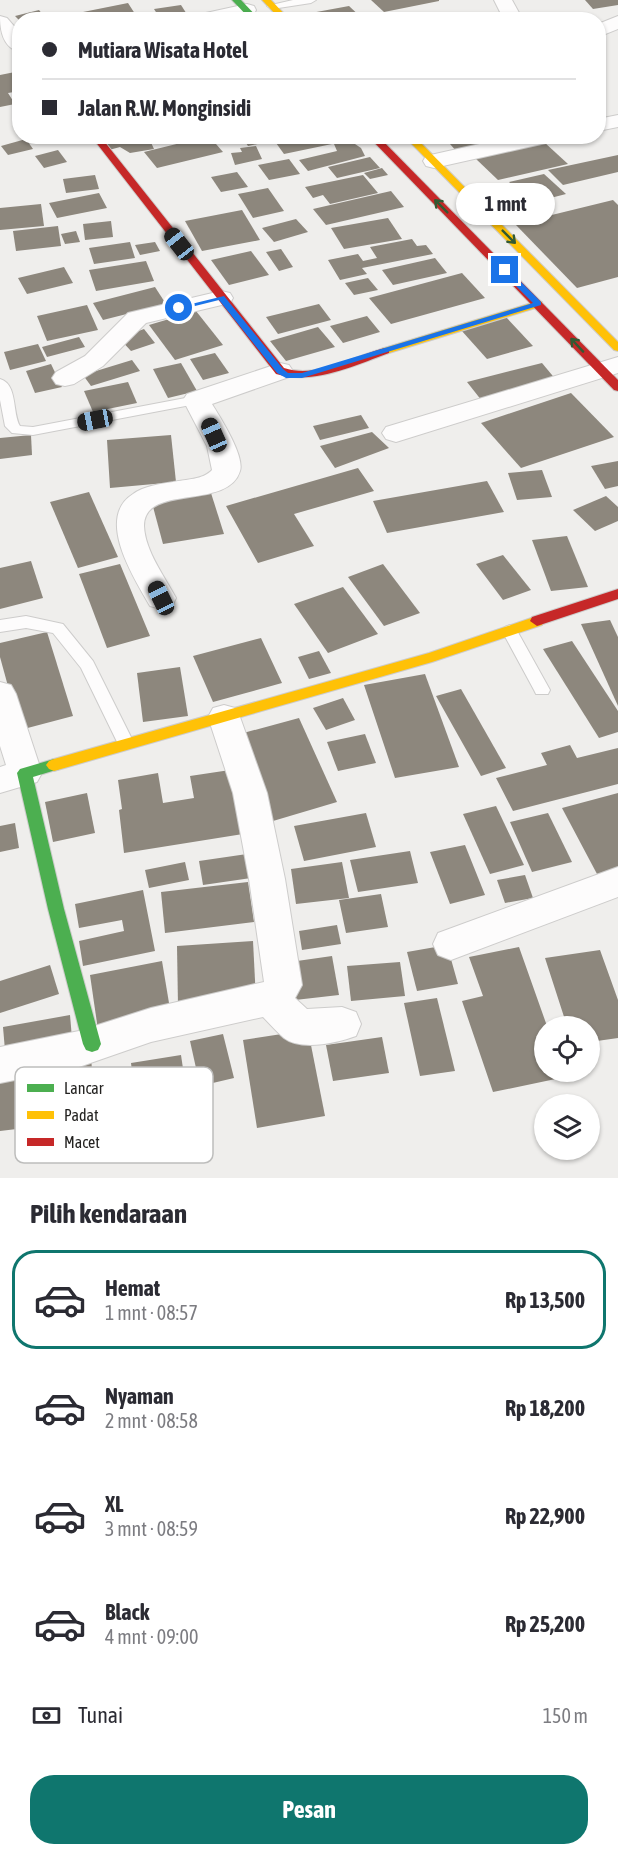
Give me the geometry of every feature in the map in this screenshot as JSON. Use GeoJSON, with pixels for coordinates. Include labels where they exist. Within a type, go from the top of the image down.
{"type":"FeatureCollection","features":[{"type":"Feature","properties":{"kind":"main road"},"geometry":{"type":"LineString","coordinates":[[101,144],[280,371],[293,376],[317,372],[538,304]]}},
{"type":"Feature","properties":{"kind":"main road"},"geometry":{"type":"LineString","coordinates":[[380,144],[538,304],[612,374]]}},
{"type":"Feature","properties":{"kind":"main road"},"geometry":{"type":"LineString","coordinates":[[416,144],[618,348]]}},
{"type":"Feature","properties":{"kind":"main road"},"geometry":{"type":"LineString","coordinates":[[92,1044],[37,836],[13,776],[432,657],[618,594]]}},
{"type":"Feature","properties":{"kind":"street"},"geometry":{"type":"LineString","coordinates":[[0,22],[12,36]]}},
{"type":"Feature","properties":{"kind":"street"},"geometry":{"type":"LineString","coordinates":[[434,161],[511,144]]}},
{"type":"Feature","properties":{"kind":"street"},"geometry":{"type":"LineString","coordinates":[[65,378],[94,361],[137,318],[221,298]]}},
{"type":"Feature","properties":{"kind":"street"},"geometry":{"type":"LineString","coordinates":[[161,598],[139,552],[130,525],[133,514],[139,504],[150,495],[208,485],[221,479],[226,472],[225,459],[196,400],[280,371]]}},
{"type":"Feature","properties":{"kind":"street"},"geometry":{"type":"LineString","coordinates":[[396,433],[612,374]]}},
{"type":"Feature","properties":{"kind":"street"},"geometry":{"type":"LineString","coordinates":[[0,694],[13,776]]}},
{"type":"Feature","properties":{"kind":"street"},"geometry":{"type":"LineString","coordinates":[[0,1065],[79,1049],[152,1025],[270,999],[283,985],[267,879],[250,793],[224,717]]}},
{"type":"Feature","properties":{"kind":"street"},"geometry":{"type":"LineString","coordinates":[[451,944],[618,882]]}},
{"type":"Feature","properties":{"kind":"street"},"geometry":{"type":"LineString","coordinates":[[270,999],[299,1027],[342,1024]]}},
{"type":"Feature","properties":{"kind":"lane"},"geometry":{"type":"LineString","coordinates":[[269,3],[311,0]]}},
{"type":"Feature","properties":{"kind":"lane"},"geometry":{"type":"LineString","coordinates":[[0,382],[4,387],[12,426],[24,431],[55,428],[196,400]]}},
{"type":"Feature","properties":{"kind":"lane"},"geometry":{"type":"LineString","coordinates":[[0,626],[26,622],[58,628],[87,665],[126,743]]}},
{"type":"Feature","properties":{"kind":"lane"},"geometry":{"type":"LineString","coordinates":[[510,631],[542,690]]}},
{"type":"Feature","properties":{"kind":"building"},"geometry":{"type":"Polygon","coordinates":[[[371,0],[439,0],[439,1],[384,12],[371,0]]]}},
{"type":"Feature","properties":{"kind":"building"},"geometry":{"type":"Polygon","coordinates":[[[585,0],[618,0],[618,5],[593,9],[585,0]]]}},
{"type":"Feature","properties":{"kind":"building"},"geometry":{"type":"Polygon","coordinates":[[[128,3],[134,12],[83,12],[128,3]]]}},
{"type":"Feature","properties":{"kind":"building"},"geometry":{"type":"Polygon","coordinates":[[[181,5],[186,12],[156,12],[154,9],[181,5]]]}},
{"type":"Feature","properties":{"kind":"building"},"geometry":{"type":"Polygon","coordinates":[[[349,6],[355,12],[316,12],[349,6]]]}},
{"type":"Feature","properties":{"kind":"building"},"geometry":{"type":"Polygon","coordinates":[[[12,73],[12,92],[8,93],[12,105],[0,107],[0,75],[12,73]]]}},
{"type":"Feature","properties":{"kind":"building"},"geometry":{"type":"Polygon","coordinates":[[[12,143],[30,144],[33,149],[8,155],[1,146],[12,143]]]}},
{"type":"Feature","properties":{"kind":"building"},"geometry":{"type":"Polygon","coordinates":[[[106,144],[152,144],[154,149],[130,153],[120,147],[109,150],[106,144]]]}},
{"type":"Feature","properties":{"kind":"building"},"geometry":{"type":"Polygon","coordinates":[[[176,144],[216,144],[223,152],[157,168],[144,152],[176,144]]]}},
{"type":"Feature","properties":{"kind":"building"},"geometry":{"type":"Polygon","coordinates":[[[277,144],[332,144],[284,154],[277,144]]]}},
{"type":"Feature","properties":{"kind":"building"},"geometry":{"type":"Polygon","coordinates":[[[334,144],[355,144],[361,148],[365,156],[308,171],[299,160],[337,151],[334,144]]]}},
{"type":"Feature","properties":{"kind":"building"},"geometry":{"type":"Polygon","coordinates":[[[450,144],[496,144],[457,152],[450,144]]]}},
{"type":"Feature","properties":{"kind":"building"},"geometry":{"type":"Polygon","coordinates":[[[535,144],[546,144],[568,164],[498,180],[475,158],[535,144]]]}},
{"type":"Feature","properties":{"kind":"building"},"geometry":{"type":"Polygon","coordinates":[[[256,146],[262,159],[235,165],[231,153],[242,152],[240,148],[256,146]]]}},
{"type":"Feature","properties":{"kind":"building"},"geometry":{"type":"Polygon","coordinates":[[[58,150],[67,162],[44,168],[35,156],[58,150]]]}},
{"type":"Feature","properties":{"kind":"building"},"geometry":{"type":"Polygon","coordinates":[[[618,155],[618,172],[563,185],[548,170],[618,155]]]}},
{"type":"Feature","properties":{"kind":"building"},"geometry":{"type":"Polygon","coordinates":[[[370,157],[380,168],[337,178],[328,167],[370,157]]]}},
{"type":"Feature","properties":{"kind":"building"},"geometry":{"type":"Polygon","coordinates":[[[289,159],[300,174],[269,180],[258,165],[289,159]]]}},
{"type":"Feature","properties":{"kind":"building"},"geometry":{"type":"Polygon","coordinates":[[[382,168],[388,175],[370,179],[364,173],[382,168]]]}},
{"type":"Feature","properties":{"kind":"building"},"geometry":{"type":"Polygon","coordinates":[[[237,172],[248,187],[221,192],[211,177],[237,172]]]}},
{"type":"Feature","properties":{"kind":"building"},"geometry":{"type":"Polygon","coordinates":[[[544,174],[566,194],[531,203],[509,182],[544,174]]]}},
{"type":"Feature","properties":{"kind":"building"},"geometry":{"type":"Polygon","coordinates":[[[95,175],[99,189],[66,193],[63,179],[95,175]]]}},
{"type":"Feature","properties":{"kind":"building"},"geometry":{"type":"Polygon","coordinates":[[[363,175],[378,193],[330,204],[323,195],[313,198],[305,187],[363,175]]]}},
{"type":"Feature","properties":{"kind":"building"},"geometry":{"type":"Polygon","coordinates":[[[268,188],[284,211],[253,218],[238,194],[268,188]]]}},
{"type":"Feature","properties":{"kind":"building"},"geometry":{"type":"Polygon","coordinates":[[[391,191],[404,207],[326,225],[313,209],[391,191]]]}},
{"type":"Feature","properties":{"kind":"building"},"geometry":{"type":"Polygon","coordinates":[[[99,193],[107,208],[57,218],[49,203],[99,193]]]}},
{"type":"Feature","properties":{"kind":"building"},"geometry":{"type":"Polygon","coordinates":[[[613,200],[618,205],[618,277],[577,288],[515,224],[613,200]]]}},
{"type":"Feature","properties":{"kind":"building"},"geometry":{"type":"Polygon","coordinates":[[[41,204],[44,226],[0,230],[0,208],[41,204]]]}},
{"type":"Feature","properties":{"kind":"building"},"geometry":{"type":"Polygon","coordinates":[[[242,210],[260,240],[202,251],[185,221],[242,210]]]}},
{"type":"Feature","properties":{"kind":"building"},"geometry":{"type":"Polygon","coordinates":[[[388,218],[402,239],[344,249],[331,228],[388,218]]]}},
{"type":"Feature","properties":{"kind":"building"},"geometry":{"type":"Polygon","coordinates":[[[296,219],[308,232],[274,242],[262,228],[296,219]]]}},
{"type":"Feature","properties":{"kind":"building"},"geometry":{"type":"Polygon","coordinates":[[[111,221],[113,237],[85,240],[83,224],[111,221]]]}},
{"type":"Feature","properties":{"kind":"building"},"geometry":{"type":"Polygon","coordinates":[[[58,226],[61,246],[16,251],[13,231],[58,226]]]}},
{"type":"Feature","properties":{"kind":"building"},"geometry":{"type":"Polygon","coordinates":[[[76,231],[80,242],[65,244],[61,234],[76,231]]]}},
{"type":"Feature","properties":{"kind":"building"},"geometry":{"type":"Polygon","coordinates":[[[412,239],[417,246],[426,245],[433,254],[362,268],[367,274],[340,280],[328,260],[358,254],[363,261],[377,258],[370,247],[412,239]]]}},
{"type":"Feature","properties":{"kind":"building"},"geometry":{"type":"Polygon","coordinates":[[[130,242],[135,258],[94,264],[89,248],[130,242]]]}},
{"type":"Feature","properties":{"kind":"building"},"geometry":{"type":"Polygon","coordinates":[[[155,242],[160,251],[140,255],[135,245],[155,242]]]}},
{"type":"Feature","properties":{"kind":"building"},"geometry":{"type":"Polygon","coordinates":[[[281,249],[293,267],[279,271],[266,252],[281,249]]]}},
{"type":"Feature","properties":{"kind":"building"},"geometry":{"type":"Polygon","coordinates":[[[251,251],[269,275],[229,285],[211,260],[251,251]]]}},
{"type":"Feature","properties":{"kind":"building"},"geometry":{"type":"Polygon","coordinates":[[[435,258],[447,273],[393,285],[382,270],[435,258]]]}},
{"type":"Feature","properties":{"kind":"building"},"geometry":{"type":"Polygon","coordinates":[[[146,261],[154,281],[96,291],[89,270],[146,261]]]}},
{"type":"Feature","properties":{"kind":"building"},"geometry":{"type":"Polygon","coordinates":[[[64,267],[73,283],[27,294],[18,278],[64,267]]]}},
{"type":"Feature","properties":{"kind":"building"},"geometry":{"type":"Polygon","coordinates":[[[462,273],[485,298],[391,324],[369,298],[462,273]]]}},
{"type":"Feature","properties":{"kind":"building"},"geometry":{"type":"Polygon","coordinates":[[[368,278],[378,290],[354,295],[345,283],[368,278]]]}},
{"type":"Feature","properties":{"kind":"building"},"geometry":{"type":"Polygon","coordinates":[[[155,287],[166,304],[103,320],[93,303],[155,287]]]}},
{"type":"Feature","properties":{"kind":"building"},"geometry":{"type":"Polygon","coordinates":[[[319,304],[331,320],[278,334],[266,317],[319,304]]]}},
{"type":"Feature","properties":{"kind":"building"},"geometry":{"type":"Polygon","coordinates":[[[87,305],[98,330],[47,341],[37,316],[87,305]]]}},
{"type":"Feature","properties":{"kind":"building"},"geometry":{"type":"Polygon","coordinates":[[[196,311],[223,345],[175,360],[149,325],[196,311]]]}},
{"type":"Feature","properties":{"kind":"building"},"geometry":{"type":"Polygon","coordinates":[[[367,316],[380,332],[343,343],[330,326],[367,316]]]}},
{"type":"Feature","properties":{"kind":"building"},"geometry":{"type":"Polygon","coordinates":[[[506,317],[533,346],[487,359],[461,330],[506,317]]]}},
{"type":"Feature","properties":{"kind":"building"},"geometry":{"type":"Polygon","coordinates":[[[318,327],[335,347],[286,361],[270,341],[318,327]]]}},
{"type":"Feature","properties":{"kind":"building"},"geometry":{"type":"Polygon","coordinates":[[[144,329],[155,343],[131,351],[119,338],[144,329]]]}},
{"type":"Feature","properties":{"kind":"building"},"geometry":{"type":"Polygon","coordinates":[[[79,337],[85,347],[47,357],[42,347],[79,337]]]}},
{"type":"Feature","properties":{"kind":"building"},"geometry":{"type":"Polygon","coordinates":[[[38,344],[46,361],[10,370],[4,352],[38,344]]]}},
{"type":"Feature","properties":{"kind":"building"},"geometry":{"type":"Polygon","coordinates":[[[215,353],[229,373],[203,380],[190,359],[215,353]]]}},
{"type":"Feature","properties":{"kind":"building"},"geometry":{"type":"Polygon","coordinates":[[[132,360],[140,371],[91,386],[83,375],[132,360]]]}},
{"type":"Feature","properties":{"kind":"building"},"geometry":{"type":"Polygon","coordinates":[[[181,363],[197,391],[168,398],[153,369],[181,363]]]}},
{"type":"Feature","properties":{"kind":"building"},"geometry":{"type":"Polygon","coordinates":[[[542,363],[557,381],[482,401],[467,382],[542,363]]]}},
{"type":"Feature","properties":{"kind":"building"},"geometry":{"type":"Polygon","coordinates":[[[51,364],[62,387],[35,393],[26,371],[51,364]]]}},
{"type":"Feature","properties":{"kind":"building"},"geometry":{"type":"Polygon","coordinates":[[[128,382],[137,403],[93,412],[84,391],[128,382]]]}},
{"type":"Feature","properties":{"kind":"building"},"geometry":{"type":"Polygon","coordinates":[[[571,393],[614,437],[521,468],[481,423],[571,393]]]}},
{"type":"Feature","properties":{"kind":"building"},"geometry":{"type":"Polygon","coordinates":[[[361,415],[369,428],[320,440],[313,426],[361,415]]]}},
{"type":"Feature","properties":{"kind":"building"},"geometry":{"type":"Polygon","coordinates":[[[372,432],[389,448],[335,468],[320,446],[372,432]]]}},
{"type":"Feature","properties":{"kind":"building"},"geometry":{"type":"Polygon","coordinates":[[[31,435],[32,455],[0,459],[0,438],[31,435]]]}},
{"type":"Feature","properties":{"kind":"building"},"geometry":{"type":"Polygon","coordinates":[[[171,435],[176,482],[110,488],[107,440],[171,435]]]}},
{"type":"Feature","properties":{"kind":"building"},"geometry":{"type":"Polygon","coordinates":[[[618,461],[618,486],[605,489],[591,466],[618,461]]]}},
{"type":"Feature","properties":{"kind":"building"},"geometry":{"type":"Polygon","coordinates":[[[358,468],[374,491],[294,514],[314,546],[258,563],[226,506],[358,468]]]}},
{"type":"Feature","properties":{"kind":"building"},"geometry":{"type":"Polygon","coordinates":[[[542,470],[552,497],[517,500],[508,473],[542,470]]]}},
{"type":"Feature","properties":{"kind":"building"},"geometry":{"type":"Polygon","coordinates":[[[487,481],[504,512],[387,533],[373,501],[487,481]]]}},
{"type":"Feature","properties":{"kind":"building"},"geometry":{"type":"Polygon","coordinates":[[[89,492],[118,557],[78,568],[50,502],[89,492]]]}},
{"type":"Feature","properties":{"kind":"building"},"geometry":{"type":"Polygon","coordinates":[[[211,493],[224,534],[163,544],[152,503],[211,493]]]}},
{"type":"Feature","properties":{"kind":"building"},"geometry":{"type":"Polygon","coordinates":[[[606,496],[618,507],[618,521],[595,531],[573,510],[606,496]]]}},
{"type":"Feature","properties":{"kind":"building"},"geometry":{"type":"Polygon","coordinates":[[[567,536],[588,587],[551,591],[532,540],[567,536]]]}},
{"type":"Feature","properties":{"kind":"building"},"geometry":{"type":"Polygon","coordinates":[[[503,555],[531,590],[503,600],[476,564],[503,555]]]}},
{"type":"Feature","properties":{"kind":"building"},"geometry":{"type":"Polygon","coordinates":[[[31,561],[43,598],[0,609],[0,568],[31,561]]]}},
{"type":"Feature","properties":{"kind":"building"},"geometry":{"type":"Polygon","coordinates":[[[120,564],[150,636],[107,648],[79,574],[120,564]]]}},
{"type":"Feature","properties":{"kind":"building"},"geometry":{"type":"Polygon","coordinates":[[[383,564],[420,613],[384,626],[348,577],[383,564]]]}},
{"type":"Feature","properties":{"kind":"building"},"geometry":{"type":"Polygon","coordinates":[[[343,587],[378,634],[328,653],[294,604],[343,587]]]}},
{"type":"Feature","properties":{"kind":"building"},"geometry":{"type":"Polygon","coordinates":[[[610,620],[618,637],[618,706],[581,624],[610,620]]]}},
{"type":"Feature","properties":{"kind":"building"},"geometry":{"type":"Polygon","coordinates":[[[47,632],[73,716],[20,730],[0,657],[0,643],[47,632]]]}},
{"type":"Feature","properties":{"kind":"building"},"geometry":{"type":"Polygon","coordinates":[[[261,638],[282,683],[213,702],[193,656],[261,638]]]}},
{"type":"Feature","properties":{"kind":"building"},"geometry":{"type":"Polygon","coordinates":[[[572,641],[618,711],[618,732],[599,738],[543,649],[572,641]]]}},
{"type":"Feature","properties":{"kind":"building"},"geometry":{"type":"Polygon","coordinates":[[[319,651],[331,673],[309,679],[298,657],[319,651]]]}},
{"type":"Feature","properties":{"kind":"building"},"geometry":{"type":"Polygon","coordinates":[[[180,667],[188,716],[143,722],[137,673],[180,667]]]}},
{"type":"Feature","properties":{"kind":"building"},"geometry":{"type":"Polygon","coordinates":[[[425,674],[459,767],[395,778],[364,685],[425,674]]]}},
{"type":"Feature","properties":{"kind":"building"},"geometry":{"type":"Polygon","coordinates":[[[461,689],[506,768],[481,776],[436,696],[461,689]]]}},
{"type":"Feature","properties":{"kind":"building"},"geometry":{"type":"Polygon","coordinates":[[[343,698],[355,720],[326,730],[313,708],[343,698]]]}},
{"type":"Feature","properties":{"kind":"building"},"geometry":{"type":"Polygon","coordinates":[[[299,718],[337,802],[273,821],[236,735],[299,718]]]}},
{"type":"Feature","properties":{"kind":"building"},"geometry":{"type":"Polygon","coordinates":[[[365,734],[376,763],[338,771],[327,742],[365,734]]]}},
{"type":"Feature","properties":{"kind":"building"},"geometry":{"type":"Polygon","coordinates":[[[570,745],[577,758],[618,748],[618,784],[513,811],[496,778],[547,765],[541,753],[570,745]]]}},
{"type":"Feature","properties":{"kind":"building"},"geometry":{"type":"Polygon","coordinates":[[[230,770],[243,834],[124,853],[118,780],[158,773],[163,803],[194,798],[190,776],[230,770]]]}},
{"type":"Feature","properties":{"kind":"building"},"geometry":{"type":"Polygon","coordinates":[[[87,793],[95,833],[53,842],[45,802],[87,793]]]}},
{"type":"Feature","properties":{"kind":"building"},"geometry":{"type":"Polygon","coordinates":[[[618,793],[618,868],[597,874],[562,808],[618,793]]]}},
{"type":"Feature","properties":{"kind":"building"},"geometry":{"type":"Polygon","coordinates":[[[496,806],[524,865],[490,874],[463,814],[496,806]]]}},
{"type":"Feature","properties":{"kind":"building"},"geometry":{"type":"Polygon","coordinates":[[[366,813],[376,847],[304,861],[294,826],[366,813]]]}},
{"type":"Feature","properties":{"kind":"building"},"geometry":{"type":"Polygon","coordinates":[[[548,813],[572,862],[532,872],[510,822],[548,813]]]}},
{"type":"Feature","properties":{"kind":"building"},"geometry":{"type":"Polygon","coordinates":[[[15,823],[19,848],[0,852],[0,826],[15,823]]]}},
{"type":"Feature","properties":{"kind":"building"},"geometry":{"type":"Polygon","coordinates":[[[465,845],[485,895],[450,904],[430,852],[465,845]]]}},
{"type":"Feature","properties":{"kind":"building"},"geometry":{"type":"Polygon","coordinates":[[[410,851],[418,883],[358,892],[350,860],[410,851]]]}},
{"type":"Feature","properties":{"kind":"building"},"geometry":{"type":"Polygon","coordinates":[[[247,854],[251,878],[203,885],[199,861],[247,854]]]}},
{"type":"Feature","properties":{"kind":"building"},"geometry":{"type":"Polygon","coordinates":[[[185,862],[189,880],[149,888],[145,870],[185,862]]]}},
{"type":"Feature","properties":{"kind":"building"},"geometry":{"type":"Polygon","coordinates":[[[342,862],[349,898],[296,904],[291,869],[342,862]]]}},
{"type":"Feature","properties":{"kind":"building"},"geometry":{"type":"Polygon","coordinates":[[[525,875],[533,898],[505,903],[497,880],[525,875]]]}},
{"type":"Feature","properties":{"kind":"building"},"geometry":{"type":"Polygon","coordinates":[[[248,882],[254,922],[165,933],[161,892],[248,882]]]}},
{"type":"Feature","properties":{"kind":"building"},"geometry":{"type":"Polygon","coordinates":[[[143,890],[155,951],[83,966],[79,941],[124,931],[122,920],[79,928],[75,904],[143,890]]]}},
{"type":"Feature","properties":{"kind":"building"},"geometry":{"type":"Polygon","coordinates":[[[381,894],[388,927],[346,933],[339,900],[381,894]]]}},
{"type":"Feature","properties":{"kind":"building"},"geometry":{"type":"Polygon","coordinates":[[[337,925],[341,944],[302,950],[299,931],[337,925]]]}},
{"type":"Feature","properties":{"kind":"building"},"geometry":{"type":"Polygon","coordinates":[[[253,941],[256,1000],[178,1006],[177,946],[253,941]]]}},
{"type":"Feature","properties":{"kind":"building"},"geometry":{"type":"Polygon","coordinates":[[[447,945],[458,984],[417,991],[407,952],[447,945]]]}},
{"type":"Feature","properties":{"kind":"building"},"geometry":{"type":"Polygon","coordinates":[[[519,947],[543,1016],[534,1016],[534,1082],[541,1082],[493,1092],[462,1001],[483,996],[469,957],[519,947]]]}},
{"type":"Feature","properties":{"kind":"building"},"geometry":{"type":"Polygon","coordinates":[[[600,950],[618,1000],[618,1038],[600,1041],[600,1016],[564,1016],[545,958],[600,950]]]}},
{"type":"Feature","properties":{"kind":"building"},"geometry":{"type":"Polygon","coordinates":[[[332,956],[339,995],[295,1000],[290,962],[332,956]]]}},
{"type":"Feature","properties":{"kind":"building"},"geometry":{"type":"Polygon","coordinates":[[[162,961],[171,1015],[98,1030],[90,975],[162,961]]]}},
{"type":"Feature","properties":{"kind":"building"},"geometry":{"type":"Polygon","coordinates":[[[400,962],[405,996],[351,1001],[347,966],[400,962]]]}},
{"type":"Feature","properties":{"kind":"building"},"geometry":{"type":"Polygon","coordinates":[[[50,965],[59,994],[0,1013],[0,981],[50,965]]]}},
{"type":"Feature","properties":{"kind":"building"},"geometry":{"type":"Polygon","coordinates":[[[437,998],[455,1071],[420,1076],[404,1003],[437,998]]]}},
{"type":"Feature","properties":{"kind":"building"},"geometry":{"type":"Polygon","coordinates":[[[70,1015],[73,1050],[6,1062],[3,1027],[70,1015]]]}},
{"type":"Feature","properties":{"kind":"building"},"geometry":{"type":"Polygon","coordinates":[[[308,1030],[325,1116],[257,1128],[243,1040],[308,1030]]]}},
{"type":"Feature","properties":{"kind":"building"},"geometry":{"type":"Polygon","coordinates":[[[223,1034],[234,1078],[213,1083],[213,1067],[196,1067],[190,1041],[223,1034]]]}},
{"type":"Feature","properties":{"kind":"building"},"geometry":{"type":"Polygon","coordinates":[[[382,1037],[389,1073],[333,1081],[326,1045],[382,1037]]]}},
{"type":"Feature","properties":{"kind":"building"},"geometry":{"type":"Polygon","coordinates":[[[91,1055],[92,1067],[53,1067],[53,1061],[91,1055]]]}},
{"type":"Feature","properties":{"kind":"building"},"geometry":{"type":"Polygon","coordinates":[[[181,1055],[183,1067],[132,1067],[131,1063],[181,1055]]]}},
{"type":"Feature","properties":{"kind":"building"},"geometry":{"type":"Polygon","coordinates":[[[15,1073],[15,1129],[0,1131],[0,1075],[15,1073]]]}},
{"type":"Feature","properties":{"kind":"traffic: fast"},"geometry":{"type":"LineString","coordinates":[[236,0],[248,12]]}},
{"type":"Feature","properties":{"kind":"traffic: fast"},"geometry":{"type":"LineString","coordinates":[[54,765],[25,773],[56,909],[92,1044]]}},
{"type":"Feature","properties":{"kind":"traffic: slow"},"geometry":{"type":"LineString","coordinates":[[266,0],[278,12]]}},
{"type":"Feature","properties":{"kind":"traffic: slow"},"geometry":{"type":"LineString","coordinates":[[416,144],[618,348]]}},
{"type":"Feature","properties":{"kind":"traffic: slow"},"geometry":{"type":"LineString","coordinates":[[385,351],[538,304]]}},
{"type":"Feature","properties":{"kind":"traffic: slow"},"geometry":{"type":"LineString","coordinates":[[54,765],[432,657],[537,621]]}},
{"type":"Feature","properties":{"kind":"traffic: jam"},"geometry":{"type":"LineString","coordinates":[[101,144],[280,371],[290,374],[317,372],[385,351]]}},
{"type":"Feature","properties":{"kind":"traffic: jam"},"geometry":{"type":"LineString","coordinates":[[380,144],[618,387]]}},
{"type":"Feature","properties":{"kind":"traffic: jam"},"geometry":{"type":"LineString","coordinates":[[537,621],[618,594]]}},
{"type":"Feature","properties":{"kind":"route"},"geometry":{"type":"LineString","coordinates":[[179,308],[221,298],[280,371],[286,375],[302,376],[538,304],[505,270]]}}]}
